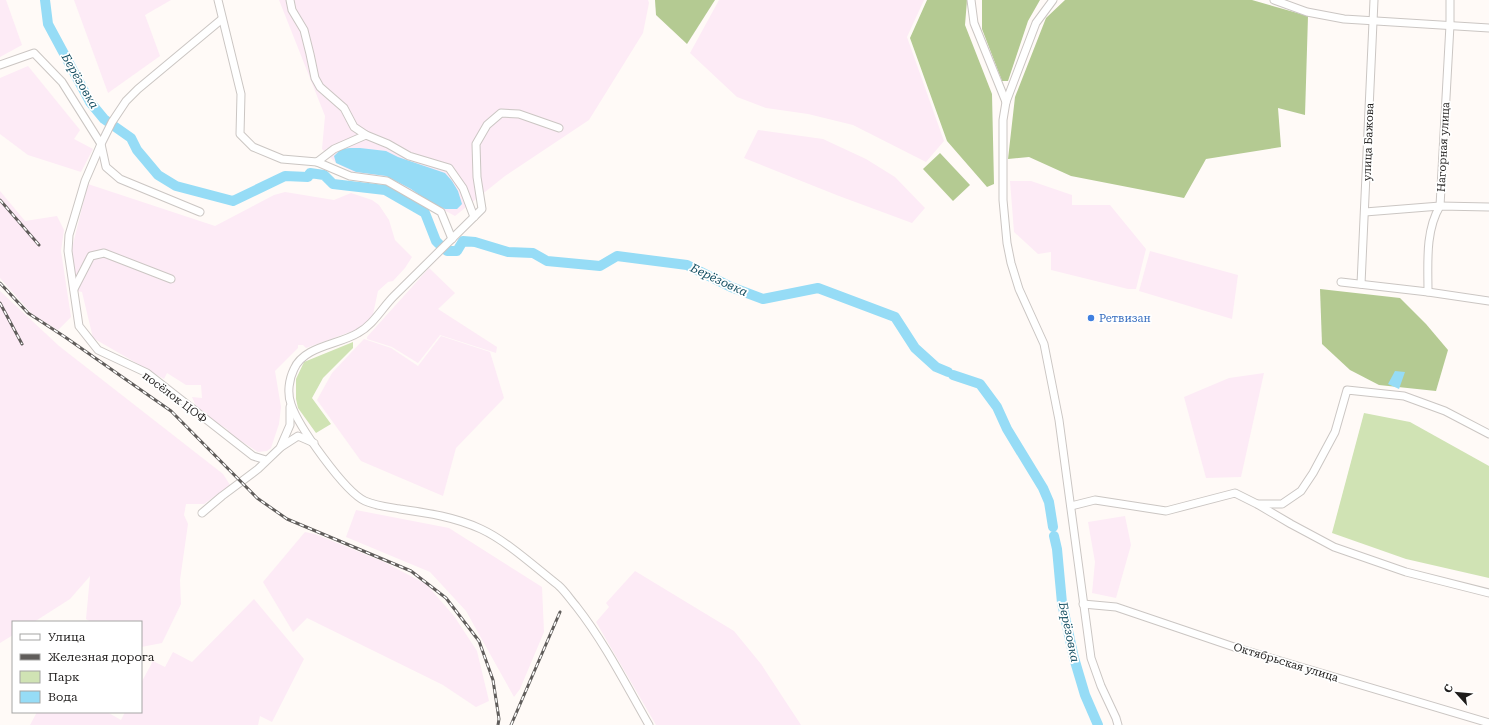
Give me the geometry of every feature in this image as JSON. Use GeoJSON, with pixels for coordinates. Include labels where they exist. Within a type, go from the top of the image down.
{"type":"FeatureCollection","features":[{"type":"Feature","properties":{"kind":"street"},"geometry":{"type":"LineString","coordinates":[[218,0],[241,94],[240,134],[253,147],[282,160],[317,162],[350,176],[387,181],[441,212],[452,239]]}},
{"type":"Feature","properties":{"kind":"street"},"geometry":{"type":"LineString","coordinates":[[290,0],[292,10],[304,30],[315,78],[320,87],[344,108],[354,127],[366,135],[388,144],[409,156],[448,168],[463,188],[474,217]]}},
{"type":"Feature","properties":{"kind":"street"},"geometry":{"type":"LineString","coordinates":[[971,0],[974,23],[1006,102]]}},
{"type":"Feature","properties":{"kind":"street"},"geometry":{"type":"LineString","coordinates":[[1053,0],[1036,23],[1006,102],[1003,120],[1003,200],[1007,243],[1011,263],[1018,289],[1044,344],[1059,420],[1091,658],[1103,692],[1118,725]]}},
{"type":"Feature","properties":{"kind":"street"},"geometry":{"type":"LineString","coordinates":[[1274,0],[1307,12],[1344,19],[1489,28]]}},
{"type":"Feature","properties":{"kind":"street","name":"улица Бажова"},"geometry":{"type":"LineString","coordinates":[[1361,284],[1374,0]]}},
{"type":"Feature","properties":{"kind":"street","name":"Нагорная улица"},"geometry":{"type":"LineString","coordinates":[[1428,292],[1429,242],[1436,213],[1440,206],[1450,25],[1450,0]]}},
{"type":"Feature","properties":{"kind":"street","name":"посёлок ЦОФ"},"geometry":{"type":"LineString","coordinates":[[222,19],[138,89],[126,101],[110,125],[85,182],[69,235],[68,252],[79,326],[98,350],[147,373],[252,456],[266,460]]}},
{"type":"Feature","properties":{"kind":"street"},"geometry":{"type":"LineString","coordinates":[[0,65],[34,53],[62,82],[101,144],[106,166],[120,179],[200,212]]}},
{"type":"Feature","properties":{"kind":"street"},"geometry":{"type":"LineString","coordinates":[[280,448],[290,425],[290,380],[294,368],[303,356],[359,333],[373,321],[392,298],[482,209],[477,177],[476,144],[488,125],[501,113],[519,114],[560,128]]}},
{"type":"Feature","properties":{"kind":"street"},"geometry":{"type":"LineString","coordinates":[[317,162],[334,149],[366,135]]}},
{"type":"Feature","properties":{"kind":"street"},"geometry":{"type":"LineString","coordinates":[[1365,212],[1440,206],[1489,207]]}},
{"type":"Feature","properties":{"kind":"street"},"geometry":{"type":"LineString","coordinates":[[74,289],[91,256],[104,253],[171,279]]}},
{"type":"Feature","properties":{"kind":"street"},"geometry":{"type":"LineString","coordinates":[[1341,282],[1489,301]]}},
{"type":"Feature","properties":{"kind":"street"},"geometry":{"type":"LineString","coordinates":[[1257,504],[1282,504],[1301,491],[1313,473],[1335,432],[1347,390],[1404,396],[1445,411],[1489,434]]}},
{"type":"Feature","properties":{"kind":"street"},"geometry":{"type":"LineString","coordinates":[[290,403],[298,421],[343,482],[355,494],[364,500],[377,505],[452,518],[482,529],[504,543],[561,587],[592,626],[649,725]]}},
{"type":"Feature","properties":{"kind":"street"},"geometry":{"type":"LineString","coordinates":[[202,514],[280,448],[298,436],[314,443]]}},
{"type":"Feature","properties":{"kind":"street"},"geometry":{"type":"LineString","coordinates":[[1071,506],[1095,500],[1166,511],[1235,493],[1334,547],[1406,572],[1489,593]]}},
{"type":"Feature","properties":{"kind":"street","name":"Октябрьская улица"},"geometry":{"type":"LineString","coordinates":[[1083,604],[1116,608],[1237,648],[1489,723]]}},
{"type":"Feature","properties":{"kind":"shaded area"},"geometry":{"type":"Polygon","coordinates":[[[0,0],[6,0],[22,45],[0,57],[0,0]]]}},
{"type":"Feature","properties":{"kind":"shaded area"},"geometry":{"type":"Polygon","coordinates":[[[74,0],[171,0],[145,15],[160,56],[108,93],[74,0]]]}},
{"type":"Feature","properties":{"kind":"shaded area"},"geometry":{"type":"Polygon","coordinates":[[[279,0],[648,0],[649,3],[643,33],[589,120],[505,176],[455,216],[399,186],[360,176],[336,163],[322,149],[325,116],[279,0]]]}},
{"type":"Feature","properties":{"kind":"shaded area"},"geometry":{"type":"Polygon","coordinates":[[[719,0],[924,0],[907,37],[944,141],[926,162],[853,125],[808,114],[766,108],[737,97],[690,53],[719,0]]]}},
{"type":"Feature","properties":{"kind":"shaded area"},"geometry":{"type":"Polygon","coordinates":[[[28,66],[80,130],[74,139],[93,149],[81,172],[28,155],[0,134],[0,78],[28,66]]]}},
{"type":"Feature","properties":{"kind":"shaded area"},"geometry":{"type":"Polygon","coordinates":[[[758,130],[823,139],[866,159],[895,177],[925,208],[912,223],[744,158],[758,130]]]}},
{"type":"Feature","properties":{"kind":"shaded area"},"geometry":{"type":"Polygon","coordinates":[[[1010,181],[1031,181],[1072,195],[1072,205],[1110,205],[1146,249],[1136,289],[1128,289],[1051,270],[1051,252],[1038,254],[1014,232],[1010,181]]]}},
{"type":"Feature","properties":{"kind":"shaded area"},"geometry":{"type":"Polygon","coordinates":[[[88,184],[215,226],[274,195],[285,192],[334,200],[351,193],[372,200],[379,205],[389,220],[395,240],[412,257],[405,268],[393,281],[388,282],[378,291],[372,319],[361,328],[306,348],[303,345],[298,345],[298,348],[275,371],[281,407],[279,424],[271,448],[267,451],[258,452],[230,434],[227,429],[198,411],[192,397],[202,398],[201,385],[186,385],[167,373],[164,379],[93,338],[82,292],[77,291],[70,256],[88,184]]]}},
{"type":"Feature","properties":{"kind":"shaded area"},"geometry":{"type":"Polygon","coordinates":[[[0,191],[25,221],[57,216],[64,230],[61,251],[71,317],[58,330],[32,314],[0,278],[0,191]]]}},
{"type":"Feature","properties":{"kind":"shaded area"},"geometry":{"type":"Polygon","coordinates":[[[1150,251],[1238,275],[1232,319],[1139,291],[1150,251]]]}},
{"type":"Feature","properties":{"kind":"shaded area"},"geometry":{"type":"Polygon","coordinates":[[[429,268],[455,293],[438,309],[497,347],[496,353],[440,335],[418,363],[392,347],[367,339],[367,337],[429,268]]]}},
{"type":"Feature","properties":{"kind":"shaded area"},"geometry":{"type":"Polygon","coordinates":[[[0,291],[59,346],[223,474],[230,485],[204,504],[186,504],[184,515],[188,524],[180,580],[181,604],[162,643],[142,647],[142,621],[89,621],[86,619],[90,576],[70,599],[36,621],[12,621],[12,636],[0,643],[0,291]]]}},
{"type":"Feature","properties":{"kind":"shaded area"},"geometry":{"type":"Polygon","coordinates":[[[441,336],[490,352],[504,398],[456,448],[443,496],[361,461],[317,400],[332,373],[364,339],[391,348],[418,366],[441,336]]]}},
{"type":"Feature","properties":{"kind":"shaded area"},"geometry":{"type":"Polygon","coordinates":[[[1264,373],[1241,477],[1206,478],[1184,397],[1229,378],[1264,373]]]}},
{"type":"Feature","properties":{"kind":"shaded area"},"geometry":{"type":"Polygon","coordinates":[[[356,510],[449,528],[542,587],[544,632],[520,689],[514,697],[466,611],[430,572],[346,537],[356,510]]]}},
{"type":"Feature","properties":{"kind":"shaded area"},"geometry":{"type":"Polygon","coordinates":[[[1125,516],[1131,545],[1116,598],[1092,593],[1095,562],[1088,522],[1125,516]]]}},
{"type":"Feature","properties":{"kind":"shaded area"},"geometry":{"type":"Polygon","coordinates":[[[305,532],[315,534],[384,562],[426,584],[454,616],[477,651],[489,701],[476,707],[443,685],[307,618],[293,632],[263,582],[305,532]]]}},
{"type":"Feature","properties":{"kind":"shaded area"},"geometry":{"type":"Polygon","coordinates":[[[635,571],[734,631],[761,664],[801,725],[656,725],[596,622],[609,607],[606,603],[635,571]]]}},
{"type":"Feature","properties":{"kind":"shaded area"},"geometry":{"type":"Polygon","coordinates":[[[254,599],[304,659],[272,722],[260,716],[258,725],[30,725],[36,713],[109,713],[121,720],[124,713],[142,713],[142,681],[153,661],[165,667],[173,652],[192,662],[254,599]]]}},
{"type":"Feature","properties":{"kind":"green space"},"geometry":{"type":"Polygon","coordinates":[[[655,0],[715,0],[687,44],[656,15],[655,0]]]}},
{"type":"Feature","properties":{"kind":"green space"},"geometry":{"type":"Polygon","coordinates":[[[927,0],[967,0],[965,25],[992,94],[994,184],[987,187],[947,141],[910,38],[927,0]]]}},
{"type":"Feature","properties":{"kind":"green space"},"geometry":{"type":"Polygon","coordinates":[[[982,0],[1040,0],[1028,21],[1008,81],[1002,81],[982,29],[982,0]]]}},
{"type":"Feature","properties":{"kind":"green space"},"geometry":{"type":"Polygon","coordinates":[[[1065,0],[1252,0],[1308,16],[1305,115],[1278,108],[1281,147],[1206,159],[1184,198],[1071,176],[1029,157],[1008,159],[1015,97],[1046,18],[1065,0]]]}},
{"type":"Feature","properties":{"kind":"green space"},"geometry":{"type":"Polygon","coordinates":[[[940,153],[970,185],[953,201],[923,169],[940,153]]]}},
{"type":"Feature","properties":{"kind":"green space"},"geometry":{"type":"Polygon","coordinates":[[[1320,289],[1400,298],[1426,324],[1448,350],[1436,391],[1379,385],[1350,370],[1322,344],[1320,289]]]}},
{"type":"Feature","properties":{"kind":"green space"},"geometry":{"type":"Polygon","coordinates":[[[353,342],[353,348],[323,378],[312,398],[331,424],[316,433],[298,408],[296,399],[296,379],[304,362],[353,342]]]}},
{"type":"Feature","properties":{"kind":"green space"},"geometry":{"type":"Polygon","coordinates":[[[1364,413],[1410,422],[1489,466],[1489,578],[1406,559],[1332,533],[1364,413]]]}},
{"type":"Feature","properties":{"kind":"water"},"geometry":{"type":"Polygon","coordinates":[[[350,148],[386,151],[398,157],[445,173],[458,191],[462,204],[457,209],[445,209],[431,203],[411,189],[386,176],[356,172],[336,163],[334,156],[341,149],[350,148]]]}},
{"type":"Feature","properties":{"kind":"water"},"geometry":{"type":"Polygon","coordinates":[[[1395,371],[1405,372],[1399,389],[1388,384],[1395,371]]]}},
{"type":"Feature","properties":{"kind":"waterway","name":"Берёзовка"},"geometry":{"type":"LineString","coordinates":[[45,0],[48,24],[90,102],[104,119],[131,138],[137,150],[158,175],[176,186],[233,201],[285,176],[308,177],[310,173],[324,175],[333,184],[385,190],[425,213],[436,241],[439,244]]}},
{"type":"Feature","properties":{"kind":"waterway","name":"Берёзовка"},"geometry":{"type":"LineString","coordinates":[[447,251],[457,251],[463,241],[475,242],[508,252],[533,253],[547,261],[600,266],[617,256],[687,265],[731,287],[763,299],[818,288],[895,317],[915,348],[936,367],[948,372]]}},
{"type":"Feature","properties":{"kind":"waterway","name":"Берёзовка"},"geometry":{"type":"LineString","coordinates":[[953,375],[980,384],[997,407],[1007,429],[1043,488],[1049,502],[1053,527]]}},
{"type":"Feature","properties":{"kind":"waterway","name":"Берёзовка"},"geometry":{"type":"LineString","coordinates":[[1054,536],[1057,549],[1062,603],[1074,658],[1085,695],[1098,725]]}},
{"type":"Feature","properties":{"kind":"railway"},"geometry":{"type":"LineString","coordinates":[[0,200],[39,245]]}},
{"type":"Feature","properties":{"kind":"railway"},"geometry":{"type":"LineString","coordinates":[[0,283],[28,313],[171,411],[257,498],[287,519],[411,571],[446,598],[479,641],[493,680],[499,719],[498,725]]}},
{"type":"Feature","properties":{"kind":"railway"},"geometry":{"type":"LineString","coordinates":[[0,303],[22,344]]}},
{"type":"Feature","properties":{"kind":"railway"},"geometry":{"type":"LineString","coordinates":[[511,725],[560,612]]}},
{"type":"Feature","properties":{"kind":"place","name":"Ретвизан"},"geometry":{"type":"Point","coordinates":[1091,318]}}]}
